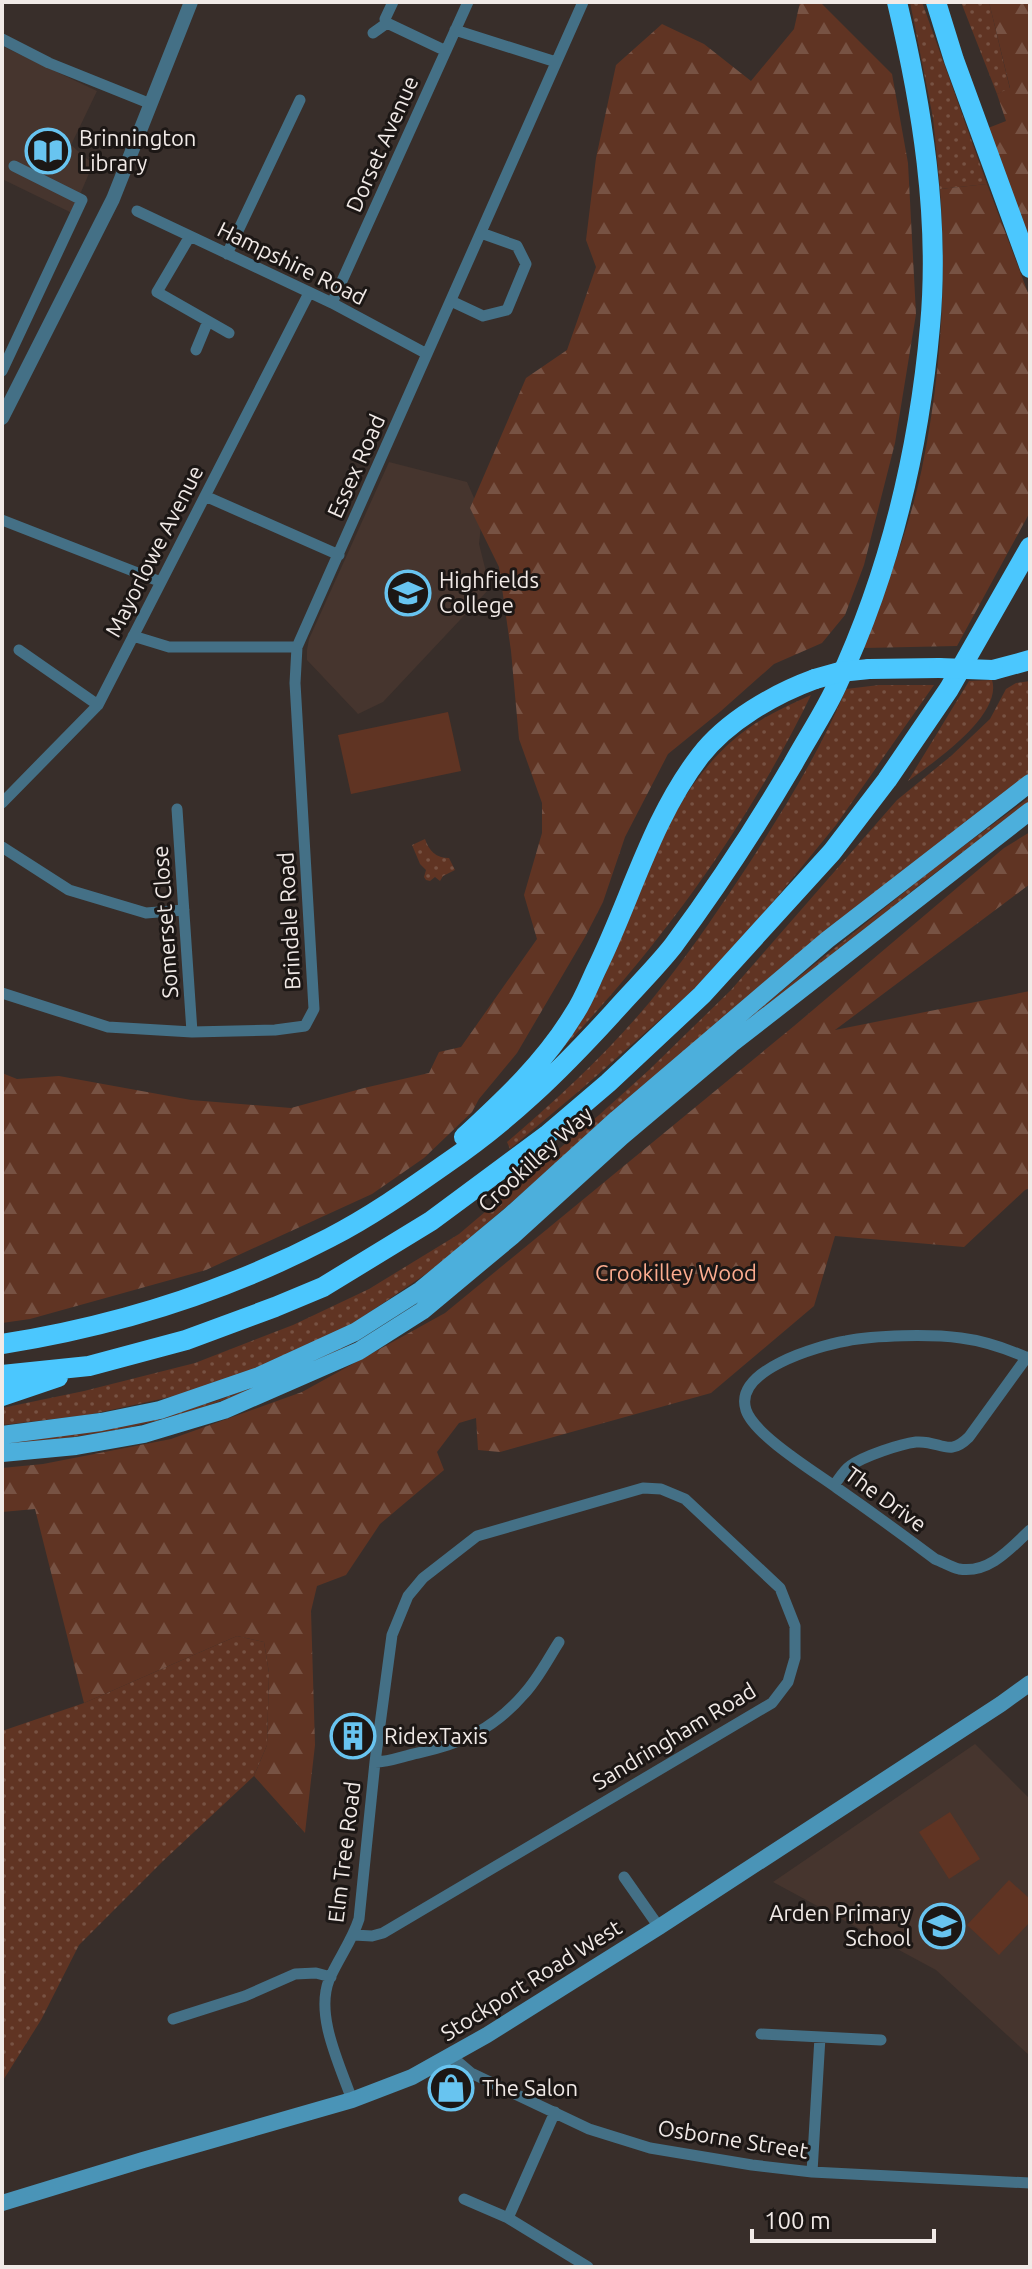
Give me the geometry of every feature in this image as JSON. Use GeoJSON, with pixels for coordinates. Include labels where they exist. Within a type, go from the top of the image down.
{"type":"FeatureCollection","features":[{"type":"Feature","properties":{"kind":"highway"},"geometry":{"type":"LineString","coordinates":[[2,1344],[131,1316],[212,1290],[332,1237],[411,1190],[517,1110],[567,1063],[670,949],[764,813],[837,687],[899,516],[919,419],[931,322],[928,178],[910,58],[897,2]]}},
{"type":"Feature","properties":{"kind":"highway"},"geometry":{"type":"LineString","coordinates":[[936,2],[1030,268]]}},
{"type":"Feature","properties":{"kind":"highway"},"geometry":{"type":"LineString","coordinates":[[2,1396],[89,1366],[186,1340],[323,1287],[431,1221],[547,1135],[702,995],[832,852],[887,780],[949,689],[1030,547]]}},
{"type":"Feature","properties":{"kind":"highway"},"geometry":{"type":"LineString","coordinates":[[443,1166],[456,1145],[546,1057],[576,1012],[672,798],[701,754],[736,722],[769,698],[840,672],[939,668],[993,670],[1030,660]]}},
{"type":"Feature","properties":{"kind":"highway"},"geometry":{"type":"LineString","coordinates":[[2,1375],[89,1366]]}},
{"type":"Feature","properties":{"kind":"main road","name":"Crookilley Way"},"geometry":{"type":"LineString","coordinates":[[2,1435],[101,1422],[160,1410],[259,1376],[355,1332],[421,1290],[827,940],[1030,783]]}},
{"type":"Feature","properties":{"kind":"main road","name":"Crookilley Way"},"geometry":{"type":"LineString","coordinates":[[2,1453],[76,1446],[144,1434],[224,1410],[359,1351],[422,1311],[731,1044],[1030,811]]}},
{"type":"Feature","properties":{"kind":"main road","name":"Stockport Road West"},"geometry":{"type":"LineString","coordinates":[[2,2203],[352,2100],[412,2077],[659,1927],[1030,1683]]}},
{"type":"Feature","properties":{"kind":"street"},"geometry":{"type":"LineString","coordinates":[[2,418],[113,199],[191,2]]}},
{"type":"Feature","properties":{"kind":"street"},"geometry":{"type":"LineString","coordinates":[[387,23],[385,19],[393,2]]}},
{"type":"Feature","properties":{"kind":"street","name":"Dorset Avenue"},"geometry":{"type":"LineString","coordinates":[[332,303],[468,2]]}},
{"type":"Feature","properties":{"kind":"street","name":"Essex Road"},"geometry":{"type":"LineString","coordinates":[[297,647],[583,2]]}},
{"type":"Feature","properties":{"kind":"street"},"geometry":{"type":"LineString","coordinates":[[373,33],[387,23]]}},
{"type":"Feature","properties":{"kind":"street"},"geometry":{"type":"LineString","coordinates":[[387,23],[446,51]]}},
{"type":"Feature","properties":{"kind":"street"},"geometry":{"type":"LineString","coordinates":[[455,30],[556,62]]}},
{"type":"Feature","properties":{"kind":"street"},"geometry":{"type":"LineString","coordinates":[[2,39],[49,63],[151,104]]}},
{"type":"Feature","properties":{"kind":"street"},"geometry":{"type":"LineString","coordinates":[[227,254],[300,100]]}},
{"type":"Feature","properties":{"kind":"street"},"geometry":{"type":"LineString","coordinates":[[2,371],[82,200],[14,166]]}},
{"type":"Feature","properties":{"kind":"street","name":"Hampshire Road"},"geometry":{"type":"LineString","coordinates":[[137,211],[332,303],[427,354]]}},
{"type":"Feature","properties":{"kind":"street"},"geometry":{"type":"LineString","coordinates":[[451,301],[483,316],[507,310],[526,264],[517,246],[481,233]]}},
{"type":"Feature","properties":{"kind":"street"},"geometry":{"type":"LineString","coordinates":[[190,236],[157,292],[229,333]]}},
{"type":"Feature","properties":{"kind":"street","name":"Mayorlowe Avenue"},"geometry":{"type":"LineString","coordinates":[[2,803],[98,705],[309,293]]}},
{"type":"Feature","properties":{"kind":"street"},"geometry":{"type":"LineString","coordinates":[[196,350],[208,321]]}},
{"type":"Feature","properties":{"kind":"street"},"geometry":{"type":"LineString","coordinates":[[205,496],[339,555]]}},
{"type":"Feature","properties":{"kind":"street"},"geometry":{"type":"LineString","coordinates":[[2,520],[161,582]]}},
{"type":"Feature","properties":{"kind":"street"},"geometry":{"type":"LineString","coordinates":[[133,636],[169,647],[297,647]]}},
{"type":"Feature","properties":{"kind":"street","name":"Brindale Road"},"geometry":{"type":"LineString","coordinates":[[2,993],[108,1027],[192,1032],[275,1030],[305,1026],[314,1009],[295,683],[297,647]]}},
{"type":"Feature","properties":{"kind":"street"},"geometry":{"type":"LineString","coordinates":[[19,650],[98,705]]}},
{"type":"Feature","properties":{"kind":"street","name":"Somerset Close"},"geometry":{"type":"LineString","coordinates":[[177,809],[192,1032]]}},
{"type":"Feature","properties":{"kind":"street"},"geometry":{"type":"LineString","coordinates":[[2,847],[69,890],[146,913],[184,910]]}},
{"type":"Feature","properties":{"kind":"street","name":"The Drive"},"geometry":{"type":"LineString","coordinates":[[1028,1358],[998,1346],[960,1338],[894,1337],[846,1341],[793,1356],[757,1376],[747,1391],[745,1408],[752,1422],[788,1455],[935,1559],[958,1569],[974,1570],[999,1559],[1030,1530]]}},
{"type":"Feature","properties":{"kind":"street"},"geometry":{"type":"LineString","coordinates":[[834,1485],[849,1467],[914,1442],[959,1447],[1028,1358]]}},
{"type":"Feature","properties":{"kind":"street","name":"Elm Tree Road"},"geometry":{"type":"LineString","coordinates":[[352,2100],[327,2023],[326,1994],[331,1977],[354,1935],[362,1903],[375,1762],[392,1635],[408,1596],[423,1578],[477,1536],[643,1488],[661,1489]]}},
{"type":"Feature","properties":{"kind":"street","name":"Sandringham Road"},"geometry":{"type":"LineString","coordinates":[[354,1935],[383,1933],[772,1703],[788,1682],[795,1658],[795,1626],[780,1588],[685,1499],[661,1489]]}},
{"type":"Feature","properties":{"kind":"street"},"geometry":{"type":"LineString","coordinates":[[375,1762],[387,1762],[442,1748],[466,1740],[489,1726],[526,1693],[559,1642]]}},
{"type":"Feature","properties":{"kind":"street"},"geometry":{"type":"LineString","coordinates":[[624,1877],[659,1927]]}},
{"type":"Feature","properties":{"kind":"street"},"geometry":{"type":"LineString","coordinates":[[173,2019],[245,1996],[295,1974],[316,1973],[331,1977]]}},
{"type":"Feature","properties":{"kind":"street"},"geometry":{"type":"LineString","coordinates":[[761,2034],[881,2040]]}},
{"type":"Feature","properties":{"kind":"street"},"geometry":{"type":"LineString","coordinates":[[812,2172],[820,2037]]}},
{"type":"Feature","properties":{"kind":"street","name":"Osborne Street"},"geometry":{"type":"LineString","coordinates":[[451,2056],[471,2073],[589,2129],[650,2148],[812,2172],[1030,2183]]}},
{"type":"Feature","properties":{"kind":"street"},"geometry":{"type":"LineString","coordinates":[[508,2218],[555,2112]]}},
{"type":"Feature","properties":{"kind":"street"},"geometry":{"type":"LineString","coordinates":[[464,2199],[508,2218],[588,2267]]}},
{"type":"Feature","properties":{"kind":"shaded area"},"geometry":{"type":"Polygon","coordinates":[[[2,46],[97,91],[71,145],[93,164],[72,213],[2,179],[2,46]]]}},
{"type":"Feature","properties":{"kind":"shaded area","name":"Highfields College"},"geometry":{"type":"Polygon","coordinates":[[[389,462],[467,482],[482,516],[479,544],[490,588],[383,702],[358,714],[307,660],[307,650],[309,639],[389,462]]]}},
{"type":"Feature","properties":{"kind":"shaded area","name":"Arden Primary School"},"geometry":{"type":"Polygon","coordinates":[[[975,1744],[1030,1799],[1030,2056],[936,1970],[773,1882],[975,1744]]]}},
{"type":"Feature","properties":{"kind":"green space"},"geometry":{"type":"Polygon","coordinates":[[[800,2],[820,2],[892,74],[908,163],[916,314],[895,443],[864,565],[845,615],[822,643],[774,664],[668,754],[625,837],[603,902],[517,1053],[472,1112],[424,1158],[372,1194],[206,1270],[30,1319],[2,1323],[2,1073],[17,1079],[59,1076],[191,1100],[291,1108],[429,1073],[439,1052],[461,1047],[537,939],[524,895],[542,833],[542,803],[519,739],[499,567],[470,508],[526,378],[567,350],[596,267],[586,240],[596,158],[616,65],[662,24],[704,44],[751,81],[794,29],[800,2]]]}},
{"type":"Feature","properties":{"kind":"green space"},"geometry":{"type":"Polygon","coordinates":[[[910,2],[922,2],[987,184],[940,189],[933,118],[910,2]]]}},
{"type":"Feature","properties":{"kind":"green space"},"geometry":{"type":"Polygon","coordinates":[[[961,2],[989,2],[1010,89],[997,94],[961,2]]]}},
{"type":"Feature","properties":{"kind":"green space"},"geometry":{"type":"Polygon","coordinates":[[[989,2],[1030,2],[1030,247],[983,130],[1006,121],[997,94],[1010,88],[989,2]]]}},
{"type":"Feature","properties":{"kind":"green space"},"geometry":{"type":"Polygon","coordinates":[[[987,184],[1030,298],[1030,512],[957,646],[864,648],[910,514],[929,433],[941,329],[943,259],[940,189],[987,184]]]}},
{"type":"Feature","properties":{"kind":"green space"},"geometry":{"type":"Polygon","coordinates":[[[992,680],[993,694],[977,723],[908,781],[969,681],[992,680]]]}},
{"type":"Feature","properties":{"kind":"green space"},"geometry":{"type":"Polygon","coordinates":[[[1030,681],[1030,777],[605,1121],[439,1265],[354,1323],[261,1368],[202,1390],[88,1415],[2,1425],[2,1408],[195,1363],[293,1325],[369,1289],[459,1234],[649,1070],[731,990],[897,800],[990,719],[1006,689],[1016,683],[1030,681]]]}},
{"type":"Feature","properties":{"kind":"green space"},"geometry":{"type":"Polygon","coordinates":[[[879,685],[934,685],[836,825],[760,918],[699,985],[510,1149],[507,1142],[607,1049],[685,957],[791,797],[846,689],[879,685]]]}},
{"type":"Feature","properties":{"kind":"green space"},"geometry":{"type":"Polygon","coordinates":[[[811,695],[759,791],[700,882],[633,969],[561,1050],[597,991],[644,878],[689,791],[732,741],[770,715],[811,695]]]}},
{"type":"Feature","properties":{"kind":"green space"},"geometry":{"type":"Polygon","coordinates":[[[448,712],[461,771],[351,794],[338,735],[448,712]]]}},
{"type":"Feature","properties":{"kind":"green space"},"geometry":{"type":"Polygon","coordinates":[[[1030,797],[1030,801],[922,883],[362,1338],[280,1378],[195,1410],[165,1419],[68,1437],[2,1445],[2,1440],[157,1418],[216,1401],[259,1385],[356,1338],[938,865],[1030,797]]]}},
{"type":"Feature","properties":{"kind":"green space","name":"Crookilley Wood"},"geometry":{"type":"Polygon","coordinates":[[[1030,832],[1030,884],[835,1030],[1030,991],[1030,1188],[964,1247],[835,1236],[814,1306],[711,1393],[500,1452],[478,1450],[476,1418],[459,1423],[437,1452],[444,1470],[380,1524],[346,1575],[317,1586],[311,1611],[315,1745],[305,1833],[254,1776],[267,1745],[269,1673],[264,1642],[237,1636],[84,1703],[35,1509],[2,1512],[2,1468],[43,1464],[171,1439],[302,1392],[445,1313],[794,1026],[1004,848],[1030,832]]]}},
{"type":"Feature","properties":{"kind":"green space"},"geometry":{"type":"Polygon","coordinates":[[[425,839],[434,853],[449,858],[455,870],[440,881],[435,877],[426,880],[426,870],[412,845],[425,839]]]}},
{"type":"Feature","properties":{"kind":"green space"},"geometry":{"type":"Polygon","coordinates":[[[237,1636],[264,1642],[269,1673],[267,1745],[254,1776],[79,1945],[41,2020],[2,2082],[2,1731],[84,1703],[237,1636]]]}},
{"type":"Feature","properties":{"kind":"green space"},"geometry":{"type":"Polygon","coordinates":[[[950,1812],[980,1859],[949,1879],[919,1832],[950,1812]]]}},
{"type":"Feature","properties":{"kind":"green space"},"geometry":{"type":"Polygon","coordinates":[[[1009,1880],[1030,1899],[1030,1922],[999,1955],[967,1925],[1009,1880]]]}},
{"type":"Feature","properties":{"kind":"place","name":"Brinnington Library"},"geometry":{"type":"Point","coordinates":[48,151]}},
{"type":"Feature","properties":{"kind":"place","name":"Highfields College"},"geometry":{"type":"Point","coordinates":[408,593]}},
{"type":"Feature","properties":{"kind":"place","name":"RidexTaxis"},"geometry":{"type":"Point","coordinates":[353,1736]}},
{"type":"Feature","properties":{"kind":"place","name":"Arden Primary School"},"geometry":{"type":"Point","coordinates":[942,1926]}},
{"type":"Feature","properties":{"kind":"place","name":"The Salon"},"geometry":{"type":"Point","coordinates":[451,2088]}}]}
